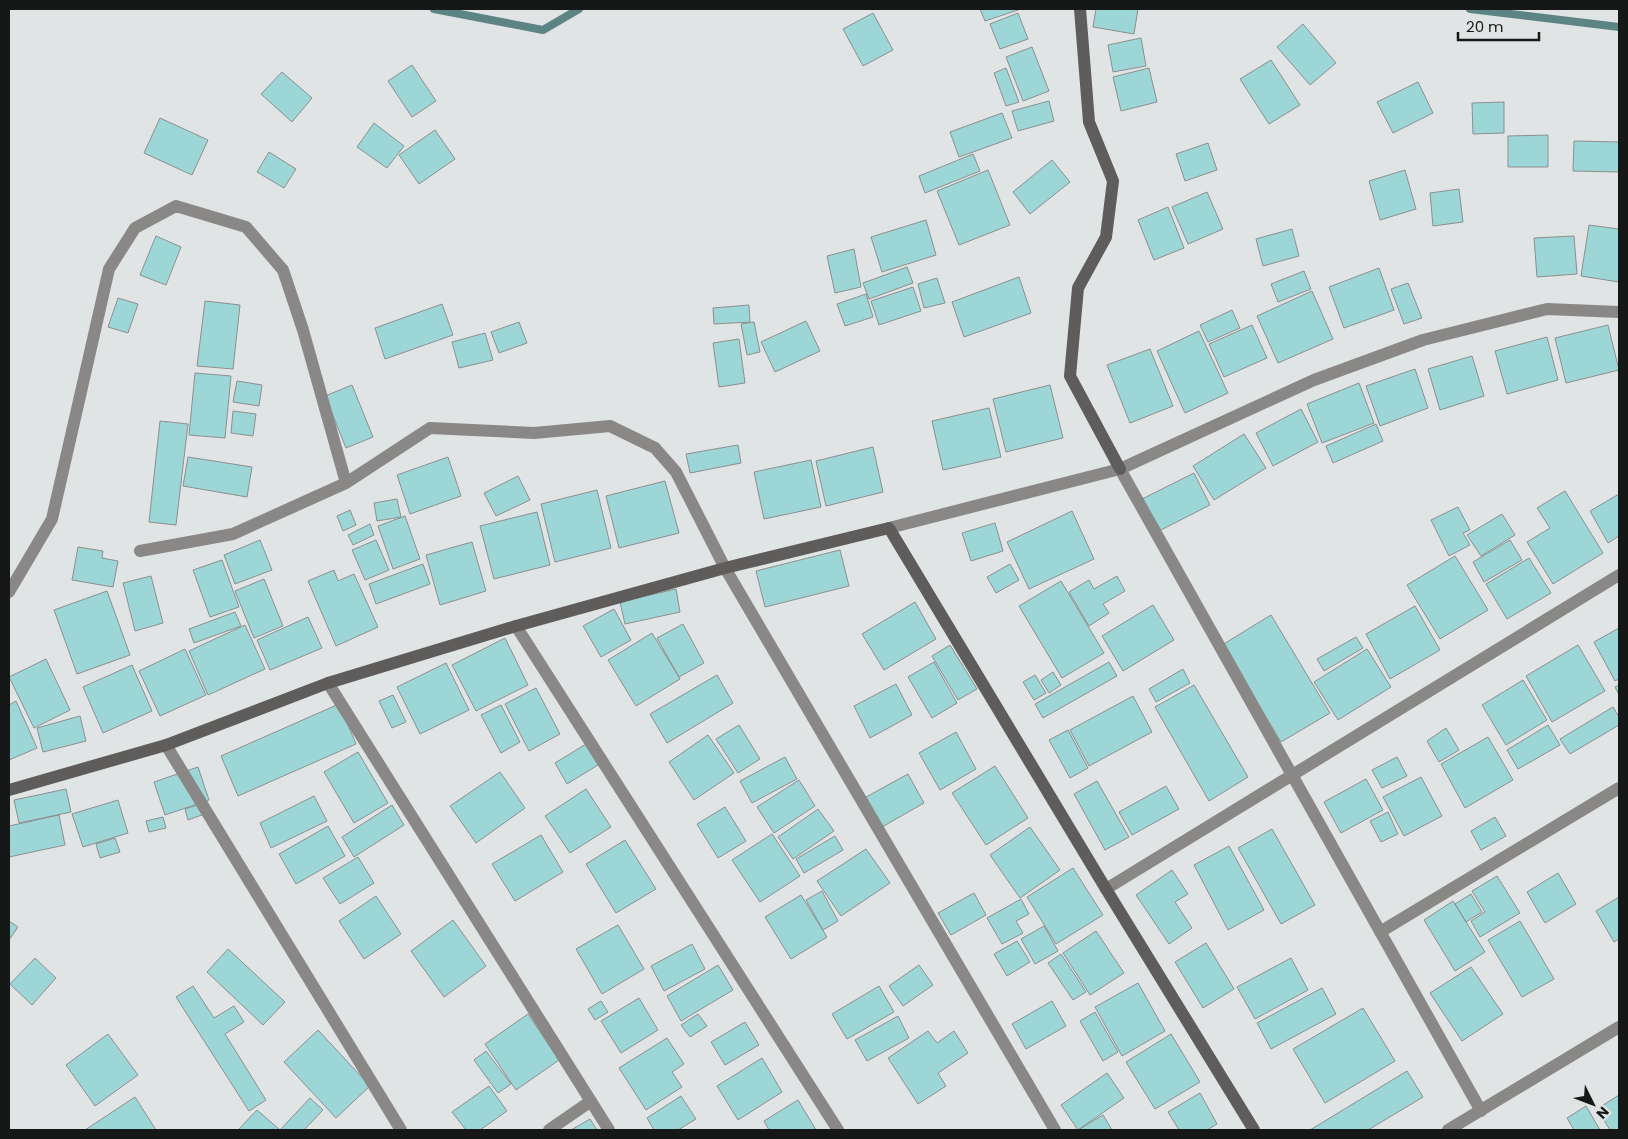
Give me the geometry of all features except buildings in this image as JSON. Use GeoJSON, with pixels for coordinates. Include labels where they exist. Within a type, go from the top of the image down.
{"type":"FeatureCollection","features":[{"type":"Feature","properties":{"kind":"main road"},"geometry":{"type":"LineString","coordinates":[[1080,9],[1089,122],[1113,181],[1106,237],[1078,288],[1070,376],[1120,469]]}},
{"type":"Feature","properties":{"kind":"main road"},"geometry":{"type":"LineString","coordinates":[[9,790],[166,745],[328,682],[516,626],[725,568],[890,528],[1106,889],[1254,1130]]}},
{"type":"Feature","properties":{"kind":"street"},"geometry":{"type":"LineString","coordinates":[[9,592],[52,519],[109,268],[135,228],[176,206],[246,227],[283,270],[303,330],[346,482]]}},
{"type":"Feature","properties":{"kind":"street"},"geometry":{"type":"LineString","coordinates":[[890,528],[1120,469],[1314,380],[1423,340],[1547,309],[1619,312]]}},
{"type":"Feature","properties":{"kind":"street"},"geometry":{"type":"LineString","coordinates":[[140,551],[233,534],[346,482],[430,428],[534,433],[610,426],[655,448],[676,472],[725,568],[1055,1130]]}},
{"type":"Feature","properties":{"kind":"street"},"geometry":{"type":"LineString","coordinates":[[1120,469],[1481,1111]]}},
{"type":"Feature","properties":{"kind":"street"},"geometry":{"type":"LineString","coordinates":[[1106,889],[1619,575]]}},
{"type":"Feature","properties":{"kind":"street"},"geometry":{"type":"LineString","coordinates":[[516,626],[838,1130]]}},
{"type":"Feature","properties":{"kind":"street"},"geometry":{"type":"LineString","coordinates":[[328,682],[609,1130]]}},
{"type":"Feature","properties":{"kind":"street"},"geometry":{"type":"LineString","coordinates":[[166,745],[401,1130]]}},
{"type":"Feature","properties":{"kind":"street"},"geometry":{"type":"LineString","coordinates":[[1380,932],[1619,788]]}},
{"type":"Feature","properties":{"kind":"street"},"geometry":{"type":"LineString","coordinates":[[1448,1130],[1619,1027]]}},
{"type":"Feature","properties":{"kind":"street"},"geometry":{"type":"LineString","coordinates":[[550,1130],[591,1101]]}},
{"type":"Feature","properties":{"kind":"waterway"},"geometry":{"type":"LineString","coordinates":[[434,9],[543,30],[579,9]]}},
{"type":"Feature","properties":{"kind":"waterway"},"geometry":{"type":"LineString","coordinates":[[1470,9],[1619,27]]}}]}
